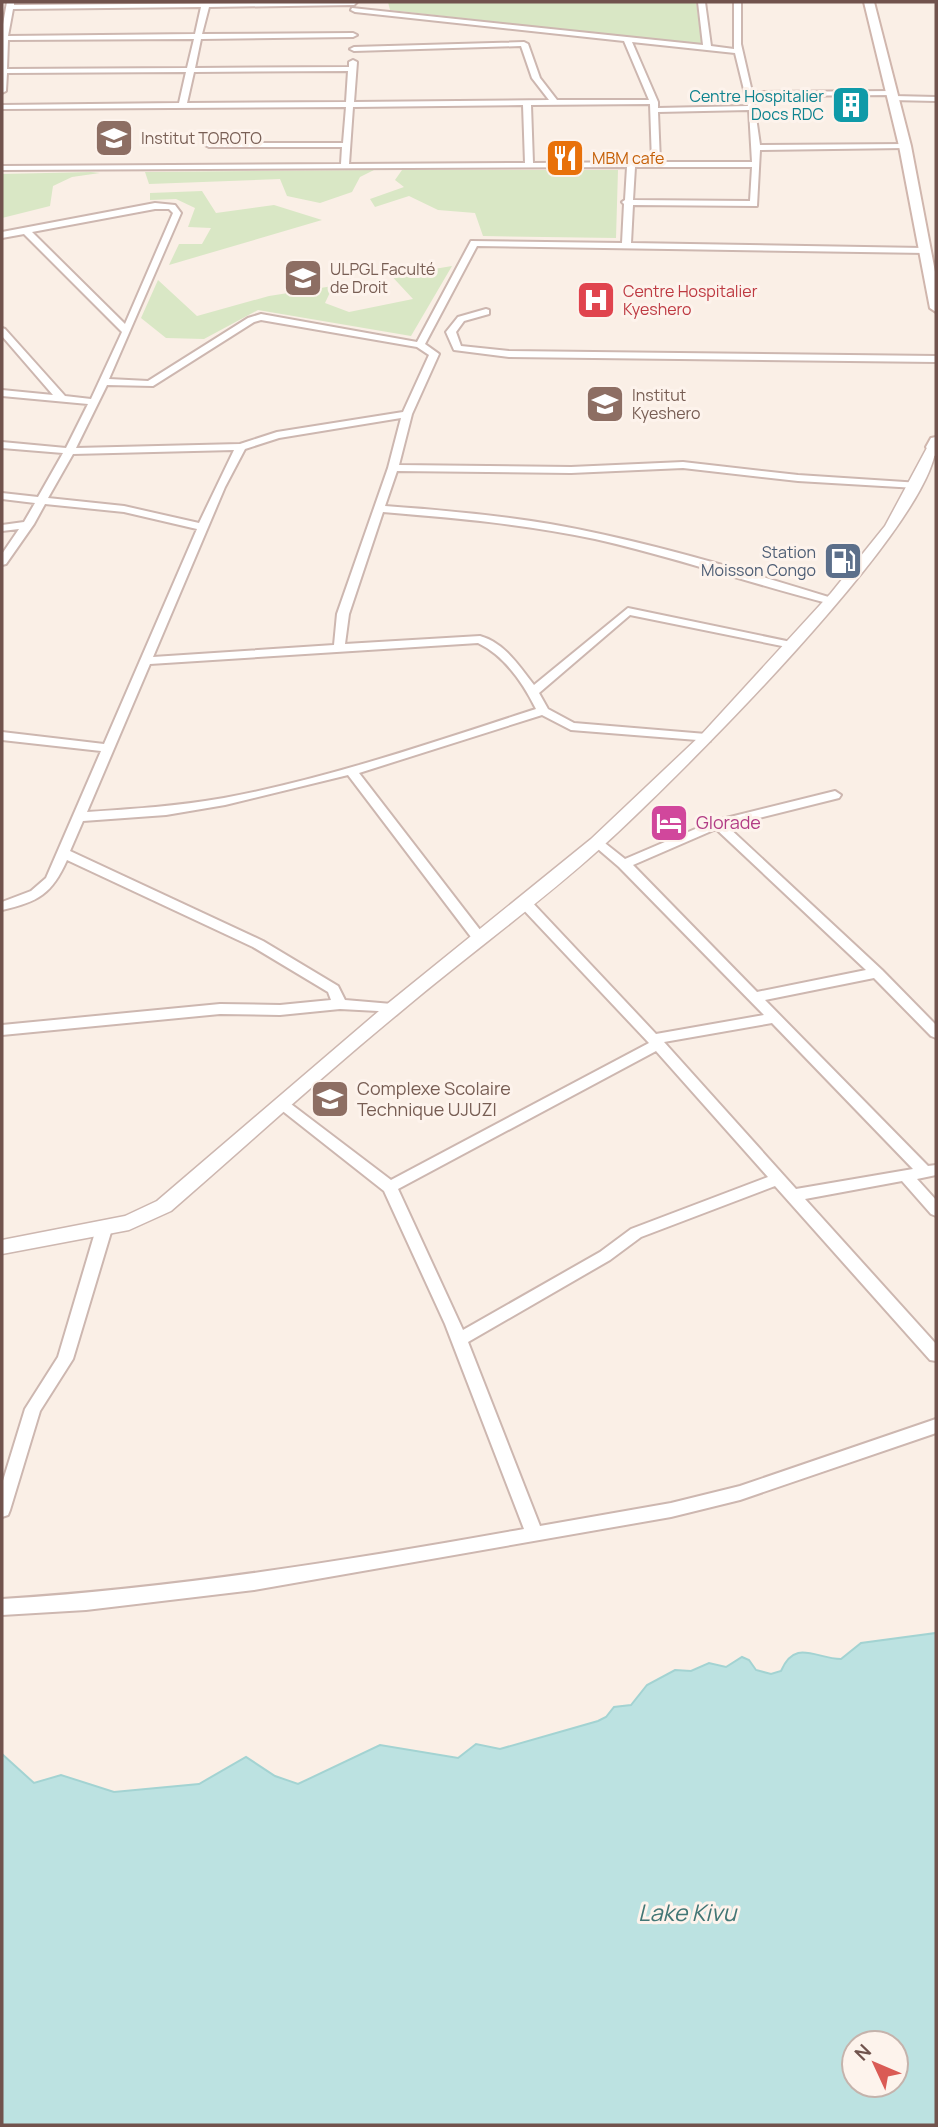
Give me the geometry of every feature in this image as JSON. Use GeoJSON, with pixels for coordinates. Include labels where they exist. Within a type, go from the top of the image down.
{"type":"FeatureCollection","features":[{"type":"Feature","properties":{"kind":"main road"},"geometry":{"type":"LineString","coordinates":[[869,2],[905,146],[923,251],[934,275],[936,308]]}},
{"type":"Feature","properties":{"kind":"street"},"geometry":{"type":"LineString","coordinates":[[384,2],[386,11]]}},
{"type":"Feature","properties":{"kind":"street"},"geometry":{"type":"LineString","coordinates":[[702,2],[707,47]]}},
{"type":"Feature","properties":{"kind":"street"},"geometry":{"type":"LineString","coordinates":[[626,202],[754,204],[756,148],[752,108],[736,51],[738,2]]}},
{"type":"Feature","properties":{"kind":"street"},"geometry":{"type":"LineString","coordinates":[[182,106],[206,3]]}},
{"type":"Feature","properties":{"kind":"street"},"geometry":{"type":"LineString","coordinates":[[2,91],[4,18],[10,5],[354,5],[386,11],[736,51]]}},
{"type":"Feature","properties":{"kind":"street"},"geometry":{"type":"LineString","coordinates":[[345,165],[353,69],[354,5]]}},
{"type":"Feature","properties":{"kind":"street"},"geometry":{"type":"LineString","coordinates":[[4,38],[354,34]]}},
{"type":"Feature","properties":{"kind":"street"},"geometry":{"type":"LineString","coordinates":[[627,39],[654,106],[656,164]]}},
{"type":"Feature","properties":{"kind":"street"},"geometry":{"type":"LineString","coordinates":[[354,49],[524,44],[536,78],[555,103]]}},
{"type":"Feature","properties":{"kind":"street"},"geometry":{"type":"LineString","coordinates":[[4,71],[353,69]]}},
{"type":"Feature","properties":{"kind":"street"},"geometry":{"type":"LineString","coordinates":[[748,94],[936,99]]}},
{"type":"Feature","properties":{"kind":"street"},"geometry":{"type":"LineString","coordinates":[[527,103],[529,164]]}},
{"type":"Feature","properties":{"kind":"street"},"geometry":{"type":"LineString","coordinates":[[2,107],[555,103],[752,108]]}},
{"type":"Feature","properties":{"kind":"street"},"geometry":{"type":"LineString","coordinates":[[209,145],[346,145]]}},
{"type":"Feature","properties":{"kind":"street"},"geometry":{"type":"LineString","coordinates":[[756,148],[905,146]]}},
{"type":"Feature","properties":{"kind":"street"},"geometry":{"type":"LineString","coordinates":[[2,168],[756,164]]}},
{"type":"Feature","properties":{"kind":"street"},"geometry":{"type":"LineString","coordinates":[[626,245],[626,202],[631,165]]}},
{"type":"Feature","properties":{"kind":"street"},"geometry":{"type":"LineString","coordinates":[[2,235],[155,206],[176,210],[175,218],[94,402],[43,500],[2,562]]}},
{"type":"Feature","properties":{"kind":"street"},"geometry":{"type":"LineString","coordinates":[[25,230],[125,330]]}},
{"type":"Feature","properties":{"kind":"street"},"geometry":{"type":"LineString","coordinates":[[420,345],[476,242],[923,251]]}},
{"type":"Feature","properties":{"kind":"street"},"geometry":{"type":"LineString","coordinates":[[486,312],[461,318],[451,332],[457,348],[509,354],[936,359]]}},
{"type":"Feature","properties":{"kind":"street"},"geometry":{"type":"LineString","coordinates":[[102,382],[150,384],[251,320],[261,317],[420,345],[434,354],[407,414],[393,468],[343,614],[339,649]]}},
{"type":"Feature","properties":{"kind":"street"},"geometry":{"type":"LineString","coordinates":[[2,331],[62,398]]}},
{"type":"Feature","properties":{"kind":"street"},"geometry":{"type":"LineString","coordinates":[[2,393],[94,402]]}},
{"type":"Feature","properties":{"kind":"street"},"geometry":{"type":"LineString","coordinates":[[2,444],[69,451],[241,447],[277,435],[407,414]]}},
{"type":"Feature","properties":{"kind":"street"},"geometry":{"type":"LineString","coordinates":[[2,906],[43,891],[63,853],[148,662],[203,527],[241,447]]}},
{"type":"Feature","properties":{"kind":"street"},"geometry":{"type":"LineString","coordinates":[[2,1247],[129,1223],[164,1206],[392,1009],[597,843],[706,738],[831,601],[891,528],[935,447]]}},
{"type":"Feature","properties":{"kind":"street"},"geometry":{"type":"LineString","coordinates":[[393,468],[571,470],[673,465],[798,478],[916,485]]}},
{"type":"Feature","properties":{"kind":"street"},"geometry":{"type":"LineString","coordinates":[[2,496],[124,509],[203,527]]}},
{"type":"Feature","properties":{"kind":"street"},"geometry":{"type":"LineString","coordinates":[[378,508],[512,521],[600,537],[679,556],[831,601]]}},
{"type":"Feature","properties":{"kind":"street"},"geometry":{"type":"LineString","coordinates":[[2,528],[29,524]]}},
{"type":"Feature","properties":{"kind":"street"},"geometry":{"type":"LineString","coordinates":[[533,692],[628,611],[792,645]]}},
{"type":"Feature","properties":{"kind":"street"},"geometry":{"type":"LineString","coordinates":[[148,662],[480,639],[496,646],[505,654],[533,692],[543,711],[571,726],[706,738]]}},
{"type":"Feature","properties":{"kind":"street"},"geometry":{"type":"LineString","coordinates":[[78,817],[178,809],[351,771],[543,711]]}},
{"type":"Feature","properties":{"kind":"street"},"geometry":{"type":"LineString","coordinates":[[2,736],[110,748]]}},
{"type":"Feature","properties":{"kind":"street"},"geometry":{"type":"LineString","coordinates":[[351,771],[479,938]]}},
{"type":"Feature","properties":{"kind":"street"},"geometry":{"type":"LineString","coordinates":[[624,864],[718,824],[835,795]]}},
{"type":"Feature","properties":{"kind":"street"},"geometry":{"type":"LineString","coordinates":[[718,824],[877,973],[936,1033]]}},
{"type":"Feature","properties":{"kind":"street"},"geometry":{"type":"LineString","coordinates":[[597,843],[624,864],[930,1171]]}},
{"type":"Feature","properties":{"kind":"street"},"geometry":{"type":"LineString","coordinates":[[63,853],[258,944],[333,989],[340,1003]]}},
{"type":"Feature","properties":{"kind":"street"},"geometry":{"type":"LineString","coordinates":[[524,902],[656,1042],[936,1356]]}},
{"type":"Feature","properties":{"kind":"street"},"geometry":{"type":"LineString","coordinates":[[754,997],[877,973]]}},
{"type":"Feature","properties":{"kind":"street"},"geometry":{"type":"LineString","coordinates":[[2,1030],[209,1010],[280,1010],[340,1003],[392,1009]]}},
{"type":"Feature","properties":{"kind":"street"},"geometry":{"type":"LineString","coordinates":[[390,1187],[656,1042],[775,1018]]}},
{"type":"Feature","properties":{"kind":"street"},"geometry":{"type":"LineString","coordinates":[[282,1105],[390,1187],[459,1340],[534,1532]]}},
{"type":"Feature","properties":{"kind":"street"},"geometry":{"type":"LineString","coordinates":[[793,1195],[930,1171]]}},
{"type":"Feature","properties":{"kind":"street"},"geometry":{"type":"LineString","coordinates":[[905,1175],[936,1210]]}},
{"type":"Feature","properties":{"kind":"street"},"geometry":{"type":"LineString","coordinates":[[459,1340],[605,1256],[636,1233],[777,1179]]}},
{"type":"Feature","properties":{"kind":"street"},"geometry":{"type":"LineString","coordinates":[[2,1510],[33,1409],[65,1359],[104,1229]]}},
{"type":"Feature","properties":{"kind":"street"},"geometry":{"type":"LineString","coordinates":[[2,1607],[74,1604],[227,1587],[671,1510],[740,1493],[936,1426]]}},
{"type":"Feature","properties":{"kind":"green space"},"geometry":{"type":"Polygon","coordinates":[[[388,2],[696,2],[702,45],[390,10],[388,2]]]}},
{"type":"Feature","properties":{"kind":"green space"},"geometry":{"type":"Polygon","coordinates":[[[374,170],[360,177],[352,192],[320,203],[287,196],[280,179],[149,184],[145,172],[374,170]]]}},
{"type":"Feature","properties":{"kind":"green space"},"geometry":{"type":"Polygon","coordinates":[[[402,170],[618,170],[616,238],[483,236],[475,213],[438,210],[409,196],[375,207],[370,199],[404,187],[395,180],[402,170]]]}},
{"type":"Feature","properties":{"kind":"green space"},"geometry":{"type":"Polygon","coordinates":[[[100,173],[72,177],[53,186],[50,206],[2,218],[2,174],[100,173]]]}},
{"type":"Feature","properties":{"kind":"green space"},"geometry":{"type":"Polygon","coordinates":[[[202,191],[216,213],[274,205],[322,220],[169,265],[179,244],[202,244],[211,228],[188,227],[195,208],[176,199],[150,200],[150,193],[202,191]]]}},
{"type":"Feature","properties":{"kind":"green space"},"geometry":{"type":"Polygon","coordinates":[[[452,266],[411,336],[258,310],[204,339],[166,338],[141,318],[158,280],[197,316],[269,296],[333,286],[325,303],[349,312],[413,299],[386,270],[396,267],[416,272],[452,266]]]}},
{"type":"Feature","properties":{"kind":"water","name":"Lake Kivu"},"geometry":{"type":"Polygon","coordinates":[[[936,1633],[936,2125],[2,2125],[2,1754],[34,1783],[61,1775],[114,1792],[199,1784],[246,1757],[275,1776],[298,1784],[380,1745],[458,1758],[476,1744],[500,1749],[598,1721],[606,1717],[614,1707],[631,1705],[647,1685],[675,1670],[691,1671],[709,1663],[726,1667],[742,1657],[749,1660],[756,1670],[771,1674],[781,1671],[793,1655],[800,1653],[841,1659],[861,1643],[936,1633]]]}},
{"type":"Feature","properties":{"kind":"place","name":"Centre Hospitalier Docs RDC"},"geometry":{"type":"Point","coordinates":[851,105]}},
{"type":"Feature","properties":{"kind":"place","name":"Institut TOROTO"},"geometry":{"type":"Point","coordinates":[114,138]}},
{"type":"Feature","properties":{"kind":"place","name":"MBM cafe"},"geometry":{"type":"Point","coordinates":[565,158]}},
{"type":"Feature","properties":{"kind":"place","name":"ULPGL Faculté de Droit"},"geometry":{"type":"Point","coordinates":[303,278]}},
{"type":"Feature","properties":{"kind":"place","name":"Centre Hospitalier Kyeshero"},"geometry":{"type":"Point","coordinates":[596,300]}},
{"type":"Feature","properties":{"kind":"place","name":"Institut Kyeshero"},"geometry":{"type":"Point","coordinates":[605,404]}},
{"type":"Feature","properties":{"kind":"place","name":"Station Moisson Congo"},"geometry":{"type":"Point","coordinates":[843,561]}},
{"type":"Feature","properties":{"kind":"place","name":"Glorade"},"geometry":{"type":"Point","coordinates":[669,823]}},
{"type":"Feature","properties":{"kind":"place","name":"Complexe Scolaire Technique UJUZI"},"geometry":{"type":"Point","coordinates":[330,1099]}}]}
